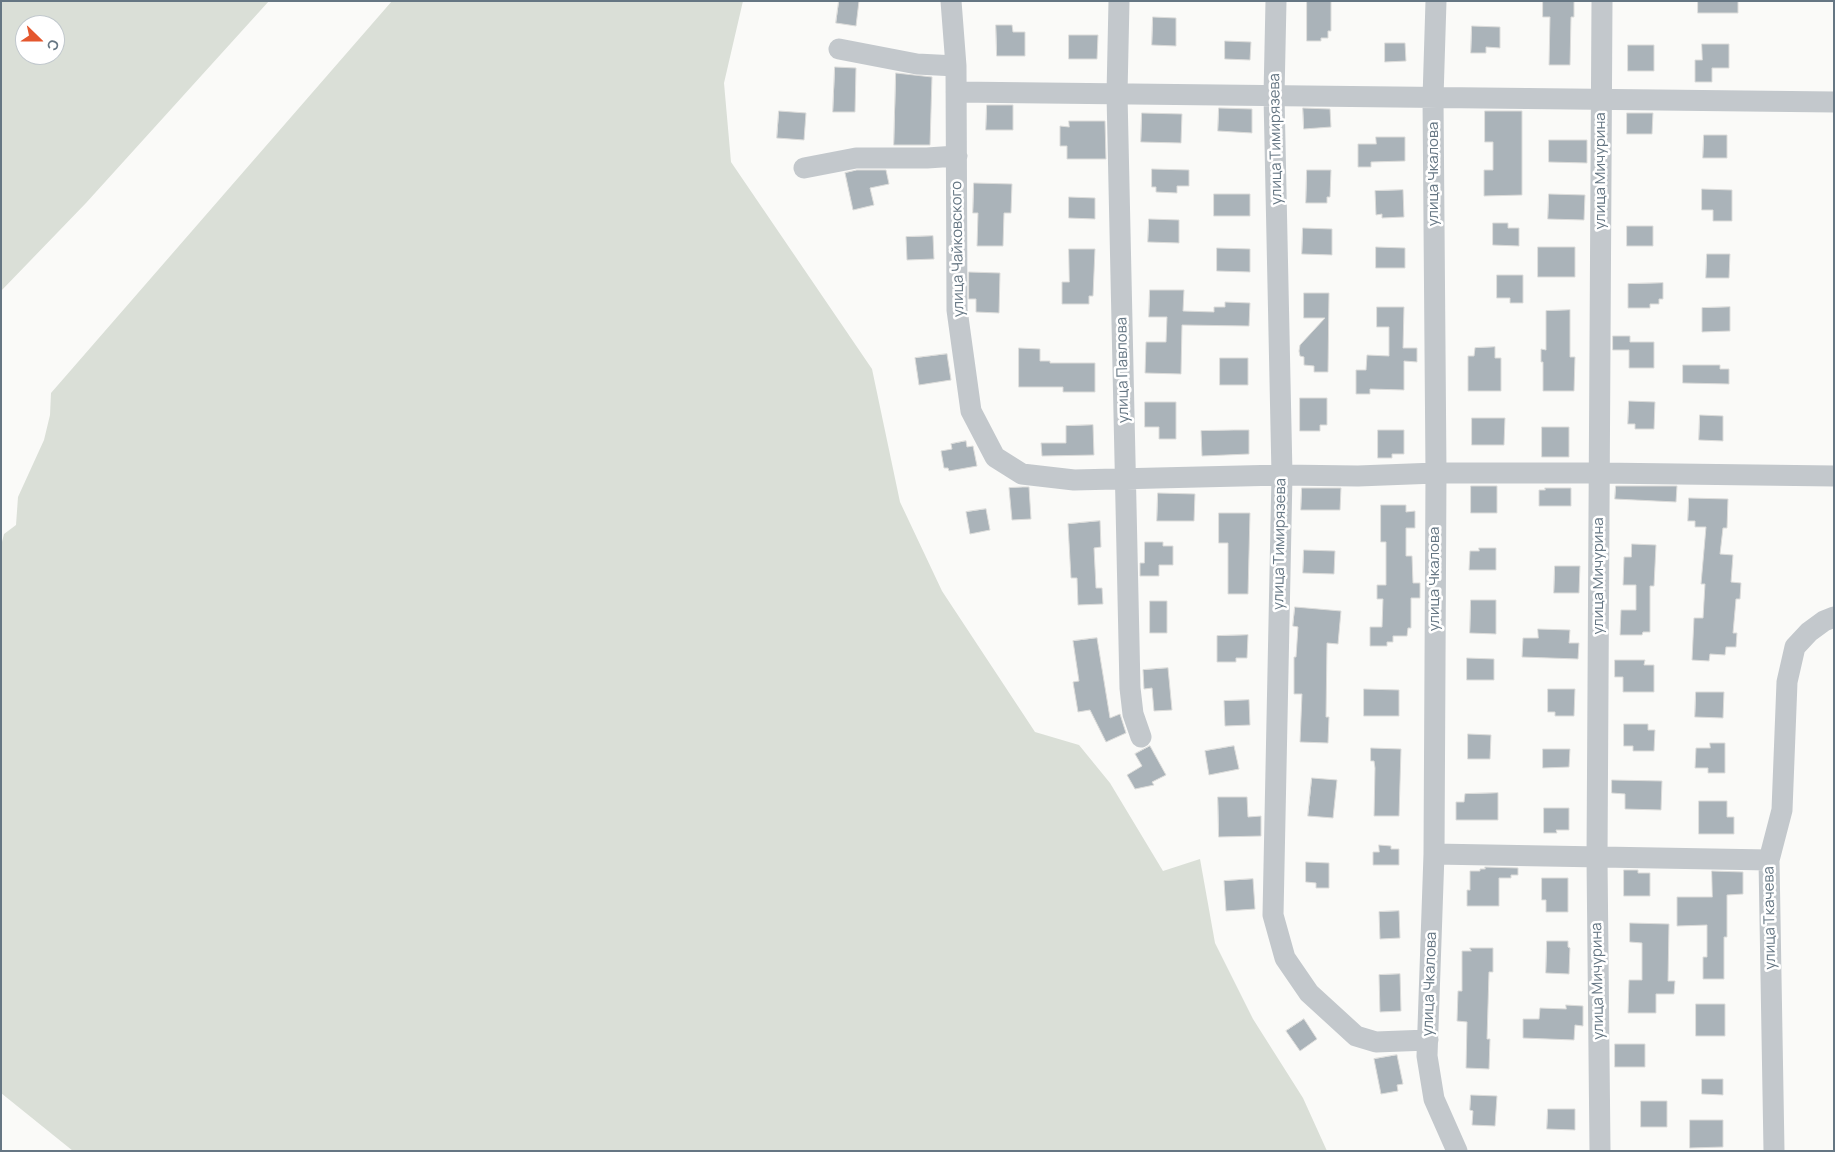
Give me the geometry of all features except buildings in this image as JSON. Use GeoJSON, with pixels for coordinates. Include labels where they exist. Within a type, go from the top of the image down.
{"type":"FeatureCollection","features":[{"type":"Feature","properties":{"kind":"street","name":"улица Чайковского"},"geometry":{"type":"LineString","coordinates":[[951,1],[956,66],[957,310],[970,411],[995,457],[1022,474],[1074,480],[1126,478]]}},
{"type":"Feature","properties":{"kind":"street","name":"улица Павлова"},"geometry":{"type":"LineString","coordinates":[[1119,1],[1117,94],[1130,688],[1133,714],[1141,737]]}},
{"type":"Feature","properties":{"kind":"street","name":"улица Тимирязева"},"geometry":{"type":"LineString","coordinates":[[1276,1],[1274,96],[1282,475],[1273,915],[1285,958],[1309,993],[1356,1036],[1376,1042],[1428,1040]]}},
{"type":"Feature","properties":{"kind":"street","name":"улица Чкалова"},"geometry":{"type":"LineString","coordinates":[[1436,1],[1433,98],[1436,473],[1434,854],[1427,1056],[1434,1099],[1457,1151]]}},
{"type":"Feature","properties":{"kind":"street","name":"улица Мичурина"},"geometry":{"type":"LineString","coordinates":[[1600,1151],[1597,858],[1602,1]]}},
{"type":"Feature","properties":{"kind":"street"},"geometry":{"type":"LineString","coordinates":[[839,49],[917,64],[956,66]]}},
{"type":"Feature","properties":{"kind":"street"},"geometry":{"type":"LineString","coordinates":[[956,92],[1834,102]]}},
{"type":"Feature","properties":{"kind":"street"},"geometry":{"type":"LineString","coordinates":[[804,168],[856,158],[957,156]]}},
{"type":"Feature","properties":{"kind":"street"},"geometry":{"type":"LineString","coordinates":[[1126,478],[1282,475],[1358,476],[1436,473],[1834,476]]}},
{"type":"Feature","properties":{"kind":"street","name":"улица Ткачева"},"geometry":{"type":"LineString","coordinates":[[1774,1151],[1769,860],[1782,810],[1786,682],[1795,647],[1808,632],[1824,621],[1834,617]]}},
{"type":"Feature","properties":{"kind":"street"},"geometry":{"type":"LineString","coordinates":[[1434,854],[1769,860]]}},
{"type":"Feature","properties":{"kind":"shaded area"},"geometry":{"type":"Polygon","coordinates":[[[1,1],[269,1],[86,203],[1,291],[1,1]]]}},
{"type":"Feature","properties":{"kind":"shaded area"},"geometry":{"type":"Polygon","coordinates":[[[392,1],[743,1],[724,83],[731,162],[872,369],[900,502],[942,591],[1035,732],[1079,745],[1110,783],[1163,871],[1200,859],[1215,943],[1253,1019],[1303,1098],[1327,1151],[73,1151],[1,1093],[1,546],[4,534],[16,525],[18,497],[44,440],[50,415],[51,393],[392,1]]]}}]}
